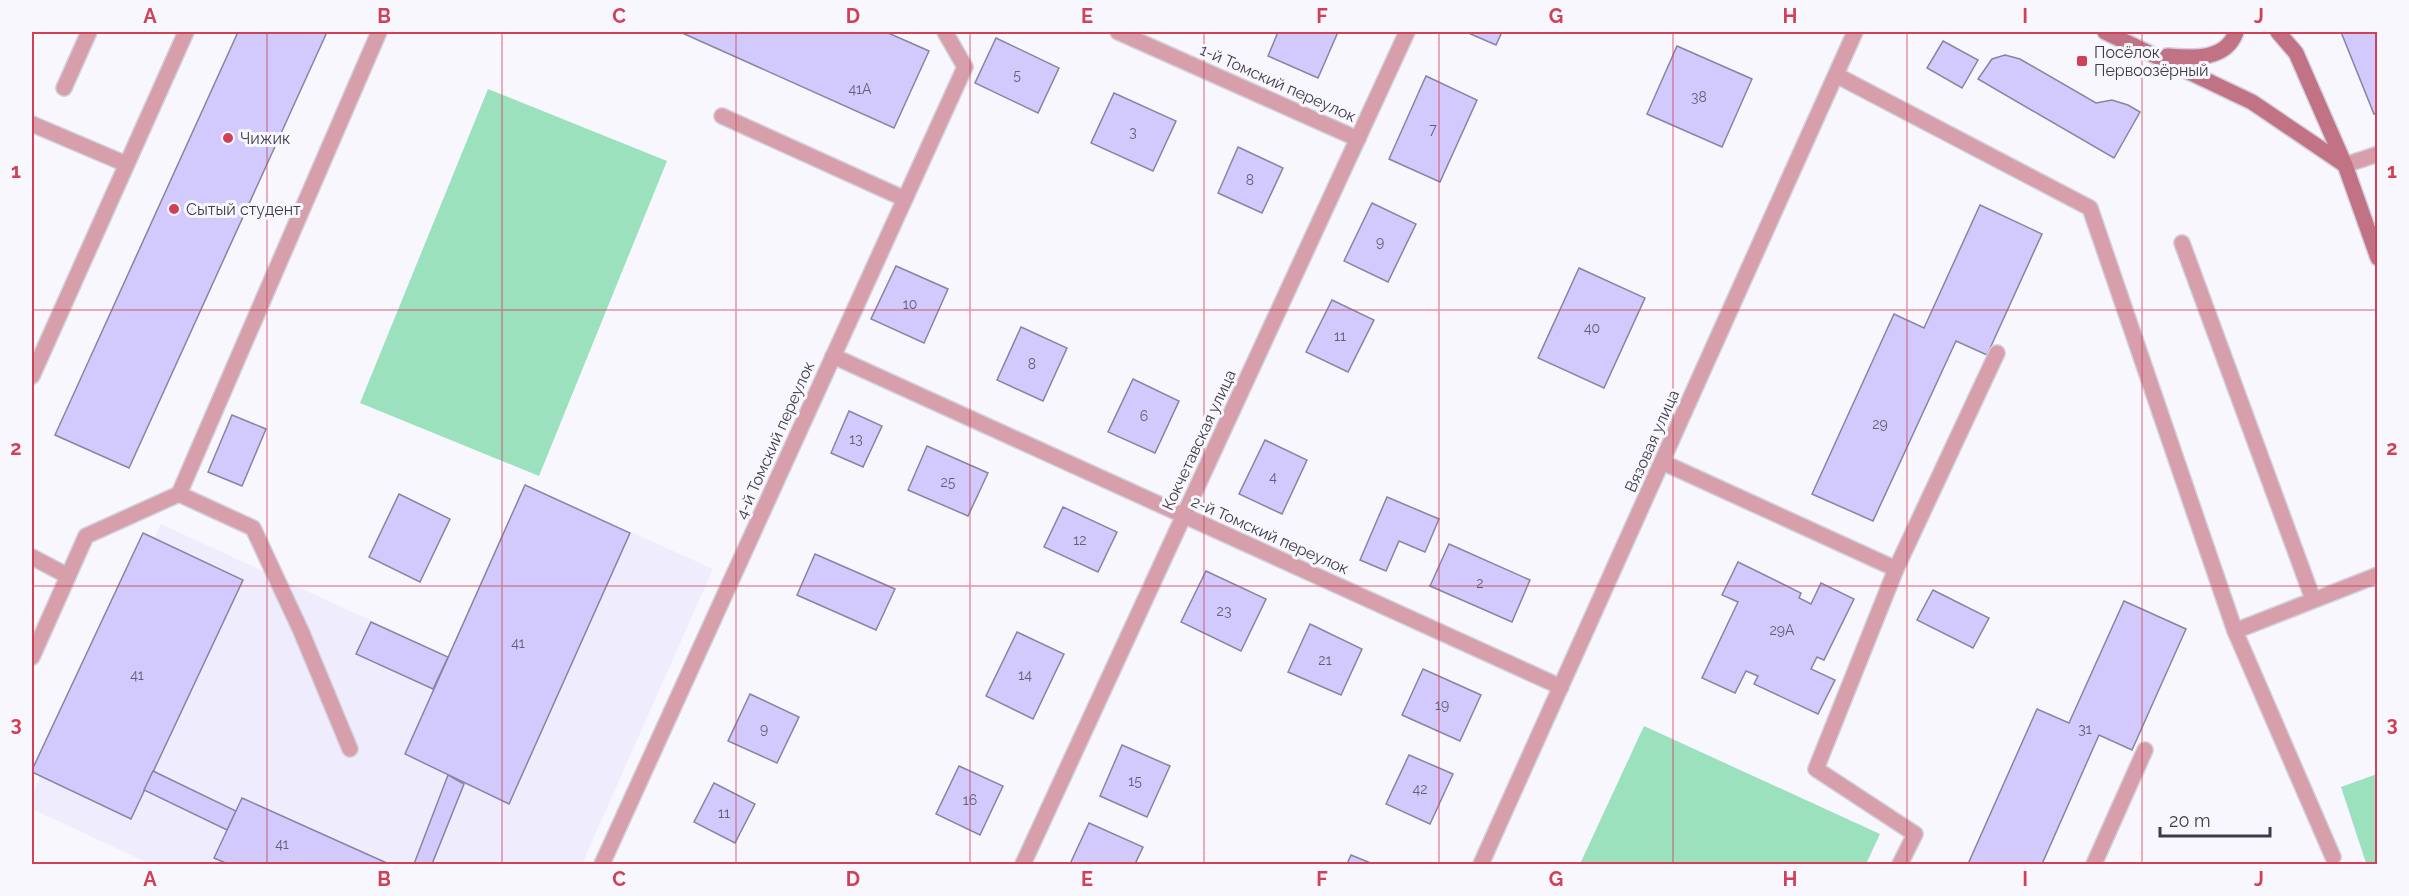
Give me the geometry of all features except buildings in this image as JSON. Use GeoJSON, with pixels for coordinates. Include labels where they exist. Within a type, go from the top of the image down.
{"type":"FeatureCollection","features":[{"type":"Feature","properties":{"kind":"street"},"geometry":{"type":"LineString","coordinates":[[64,88],[88,32]]}},
{"type":"Feature","properties":{"kind":"street"},"geometry":{"type":"LineString","coordinates":[[32,376],[186,32]]}},
{"type":"Feature","properties":{"kind":"street"},"geometry":{"type":"LineString","coordinates":[[32,657],[86,536],[178,494],[379,32]]}},
{"type":"Feature","properties":{"kind":"street","name":"4-й Томский переулок"},"geometry":{"type":"LineString","coordinates":[[602,864],[964,67],[945,32]]}},
{"type":"Feature","properties":{"kind":"street","name":"1-й Томский переулок"},"geometry":{"type":"LineString","coordinates":[[1118,32],[1358,139]]}},
{"type":"Feature","properties":{"kind":"street","name":"Кокчетавская улица"},"geometry":{"type":"LineString","coordinates":[[1023,864],[1407,32]]}},
{"type":"Feature","properties":{"kind":"street","name":"Вязовая улица"},"geometry":{"type":"LineString","coordinates":[[1482,864],[1855,32]]}},
{"type":"Feature","properties":{"kind":"street"},"geometry":{"type":"LineString","coordinates":[[2105,32],[2158,55],[2252,102],[2345,165]]}},
{"type":"Feature","properties":{"kind":"street"},"geometry":{"type":"LineString","coordinates":[[2158,55],[2198,58],[2206,56],[2222,51],[2236,32]]}},
{"type":"Feature","properties":{"kind":"street"},"geometry":{"type":"LineString","coordinates":[[2278,32],[2296,52],[2345,165],[2378,258]]}},
{"type":"Feature","properties":{"kind":"street"},"geometry":{"type":"LineString","coordinates":[[1836,75],[2090,208],[2235,631],[2333,857]]}},
{"type":"Feature","properties":{"kind":"street"},"geometry":{"type":"LineString","coordinates":[[722,116],[905,199]]}},
{"type":"Feature","properties":{"kind":"street"},"geometry":{"type":"LineString","coordinates":[[32,124],[126,164]]}},
{"type":"Feature","properties":{"kind":"street"},"geometry":{"type":"LineString","coordinates":[[2345,165],[2378,154]]}},
{"type":"Feature","properties":{"kind":"street"},"geometry":{"type":"LineString","coordinates":[[2182,243],[2313,599]]}},
{"type":"Feature","properties":{"kind":"street"},"geometry":{"type":"LineString","coordinates":[[1900,864],[1915,834],[1816,770],[1896,569],[1997,353]]}},
{"type":"Feature","properties":{"kind":"street","name":"2-й Томский переулок"},"geometry":{"type":"LineString","coordinates":[[833,356],[1561,687]]}},
{"type":"Feature","properties":{"kind":"street"},"geometry":{"type":"LineString","coordinates":[[1662,462],[1896,569]]}},
{"type":"Feature","properties":{"kind":"street"},"geometry":{"type":"LineString","coordinates":[[178,494],[253,528],[301,631],[350,749]]}},
{"type":"Feature","properties":{"kind":"street"},"geometry":{"type":"LineString","coordinates":[[32,557],[68,576]]}},
{"type":"Feature","properties":{"kind":"street"},"geometry":{"type":"LineString","coordinates":[[2235,631],[2378,575]]}},
{"type":"Feature","properties":{"kind":"street"},"geometry":{"type":"LineString","coordinates":[[2094,864],[2145,750]]}},
{"type":"Feature","properties":{"kind":"shaded area"},"geometry":{"type":"Polygon","coordinates":[[[525,484],[713,569],[582,864],[150,864],[32,809],[32,795],[161,524],[450,657],[525,484]]]}},
{"type":"Feature","properties":{"kind":"green space"},"geometry":{"type":"Polygon","coordinates":[[[488,89],[667,161],[539,476],[360,403],[488,89]]]}},
{"type":"Feature","properties":{"kind":"green space"},"geometry":{"type":"Polygon","coordinates":[[[1644,726],[1880,834],[1866,864],[1580,864],[1644,726]]]}},
{"type":"Feature","properties":{"kind":"green space"},"geometry":{"type":"Polygon","coordinates":[[[2377,774],[2377,864],[2366,863],[2341,787],[2377,774]]]}},
{"type":"Feature","properties":{"kind":"place","name":"Посёлок Первоозёрный"},"geometry":{"type":"Point","coordinates":[2082,61]}},
{"type":"Feature","properties":{"kind":"place","name":"Чижик"},"geometry":{"type":"Point","coordinates":[228,138]}},
{"type":"Feature","properties":{"kind":"place","name":"Сытый студент"},"geometry":{"type":"Point","coordinates":[174,209]}}]}
